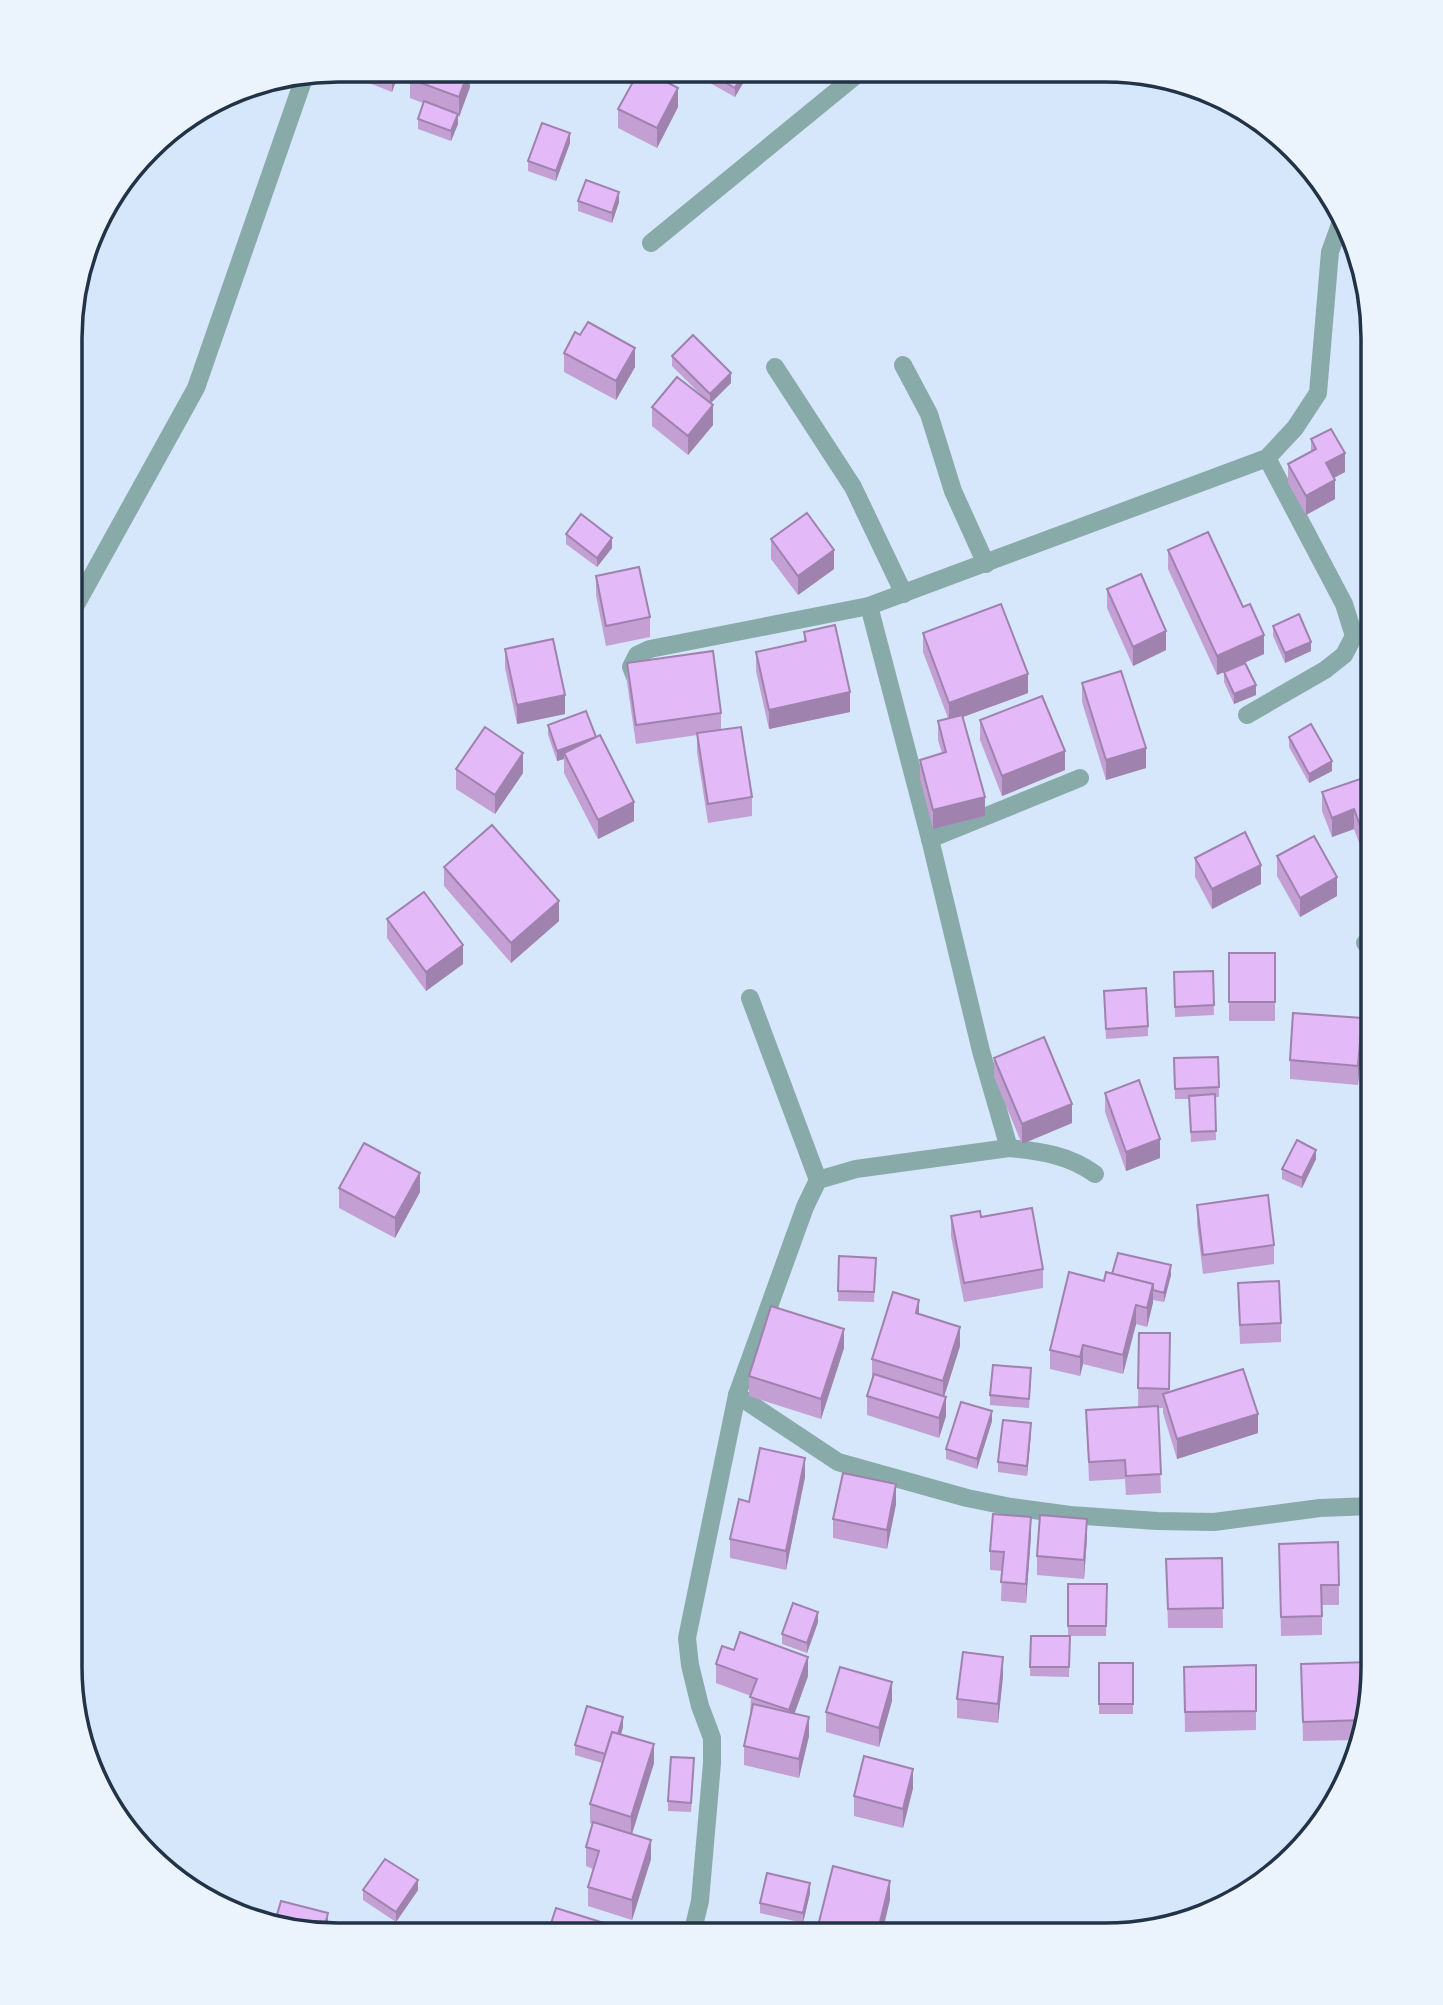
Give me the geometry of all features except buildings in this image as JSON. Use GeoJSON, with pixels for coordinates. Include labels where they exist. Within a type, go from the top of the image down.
{"type":"FeatureCollection","features":[{"type":"Feature","properties":{"kind":"street"},"geometry":{"type":"LineString","coordinates":[[650,243],[848,82]]}},
{"type":"Feature","properties":{"kind":"street"},"geometry":{"type":"LineString","coordinates":[[82,594],[196,388],[302,85]]}},
{"type":"Feature","properties":{"kind":"street"},"geometry":{"type":"LineString","coordinates":[[635,677],[631,667],[637,655],[650,649],[869,606],[1267,458],[1295,428],[1318,393],[1331,253],[1337,232]]}},
{"type":"Feature","properties":{"kind":"street"},"geometry":{"type":"LineString","coordinates":[[903,365],[929,414],[953,491],[986,564]]}},
{"type":"Feature","properties":{"kind":"street"},"geometry":{"type":"LineString","coordinates":[[775,368],[853,487],[904,594]]}},
{"type":"Feature","properties":{"kind":"street"},"geometry":{"type":"LineString","coordinates":[[1247,715],[1325,670],[1344,655],[1354,636],[1344,604],[1267,458]]}},
{"type":"Feature","properties":{"kind":"street"},"geometry":{"type":"LineString","coordinates":[[869,606],[930,839],[981,1051],[1009,1148]]}},
{"type":"Feature","properties":{"kind":"street"},"geometry":{"type":"LineString","coordinates":[[930,839],[1080,778]]}},
{"type":"Feature","properties":{"kind":"street"},"geometry":{"type":"LineString","coordinates":[[695,1923],[700,1901],[712,1738],[700,1706],[690,1665],[687,1638],[737,1395],[805,1207],[818,1180],[750,998]]}},
{"type":"Feature","properties":{"kind":"street"},"geometry":{"type":"LineString","coordinates":[[818,1180],[856,1169],[1009,1148],[1044,1152],[1079,1162],[1095,1174]]}},
{"type":"Feature","properties":{"kind":"street"},"geometry":{"type":"LineString","coordinates":[[737,1395],[838,1462],[967,1498],[1011,1507],[1070,1515],[1214,1522],[1320,1508],[1361,1506]]}}]}
